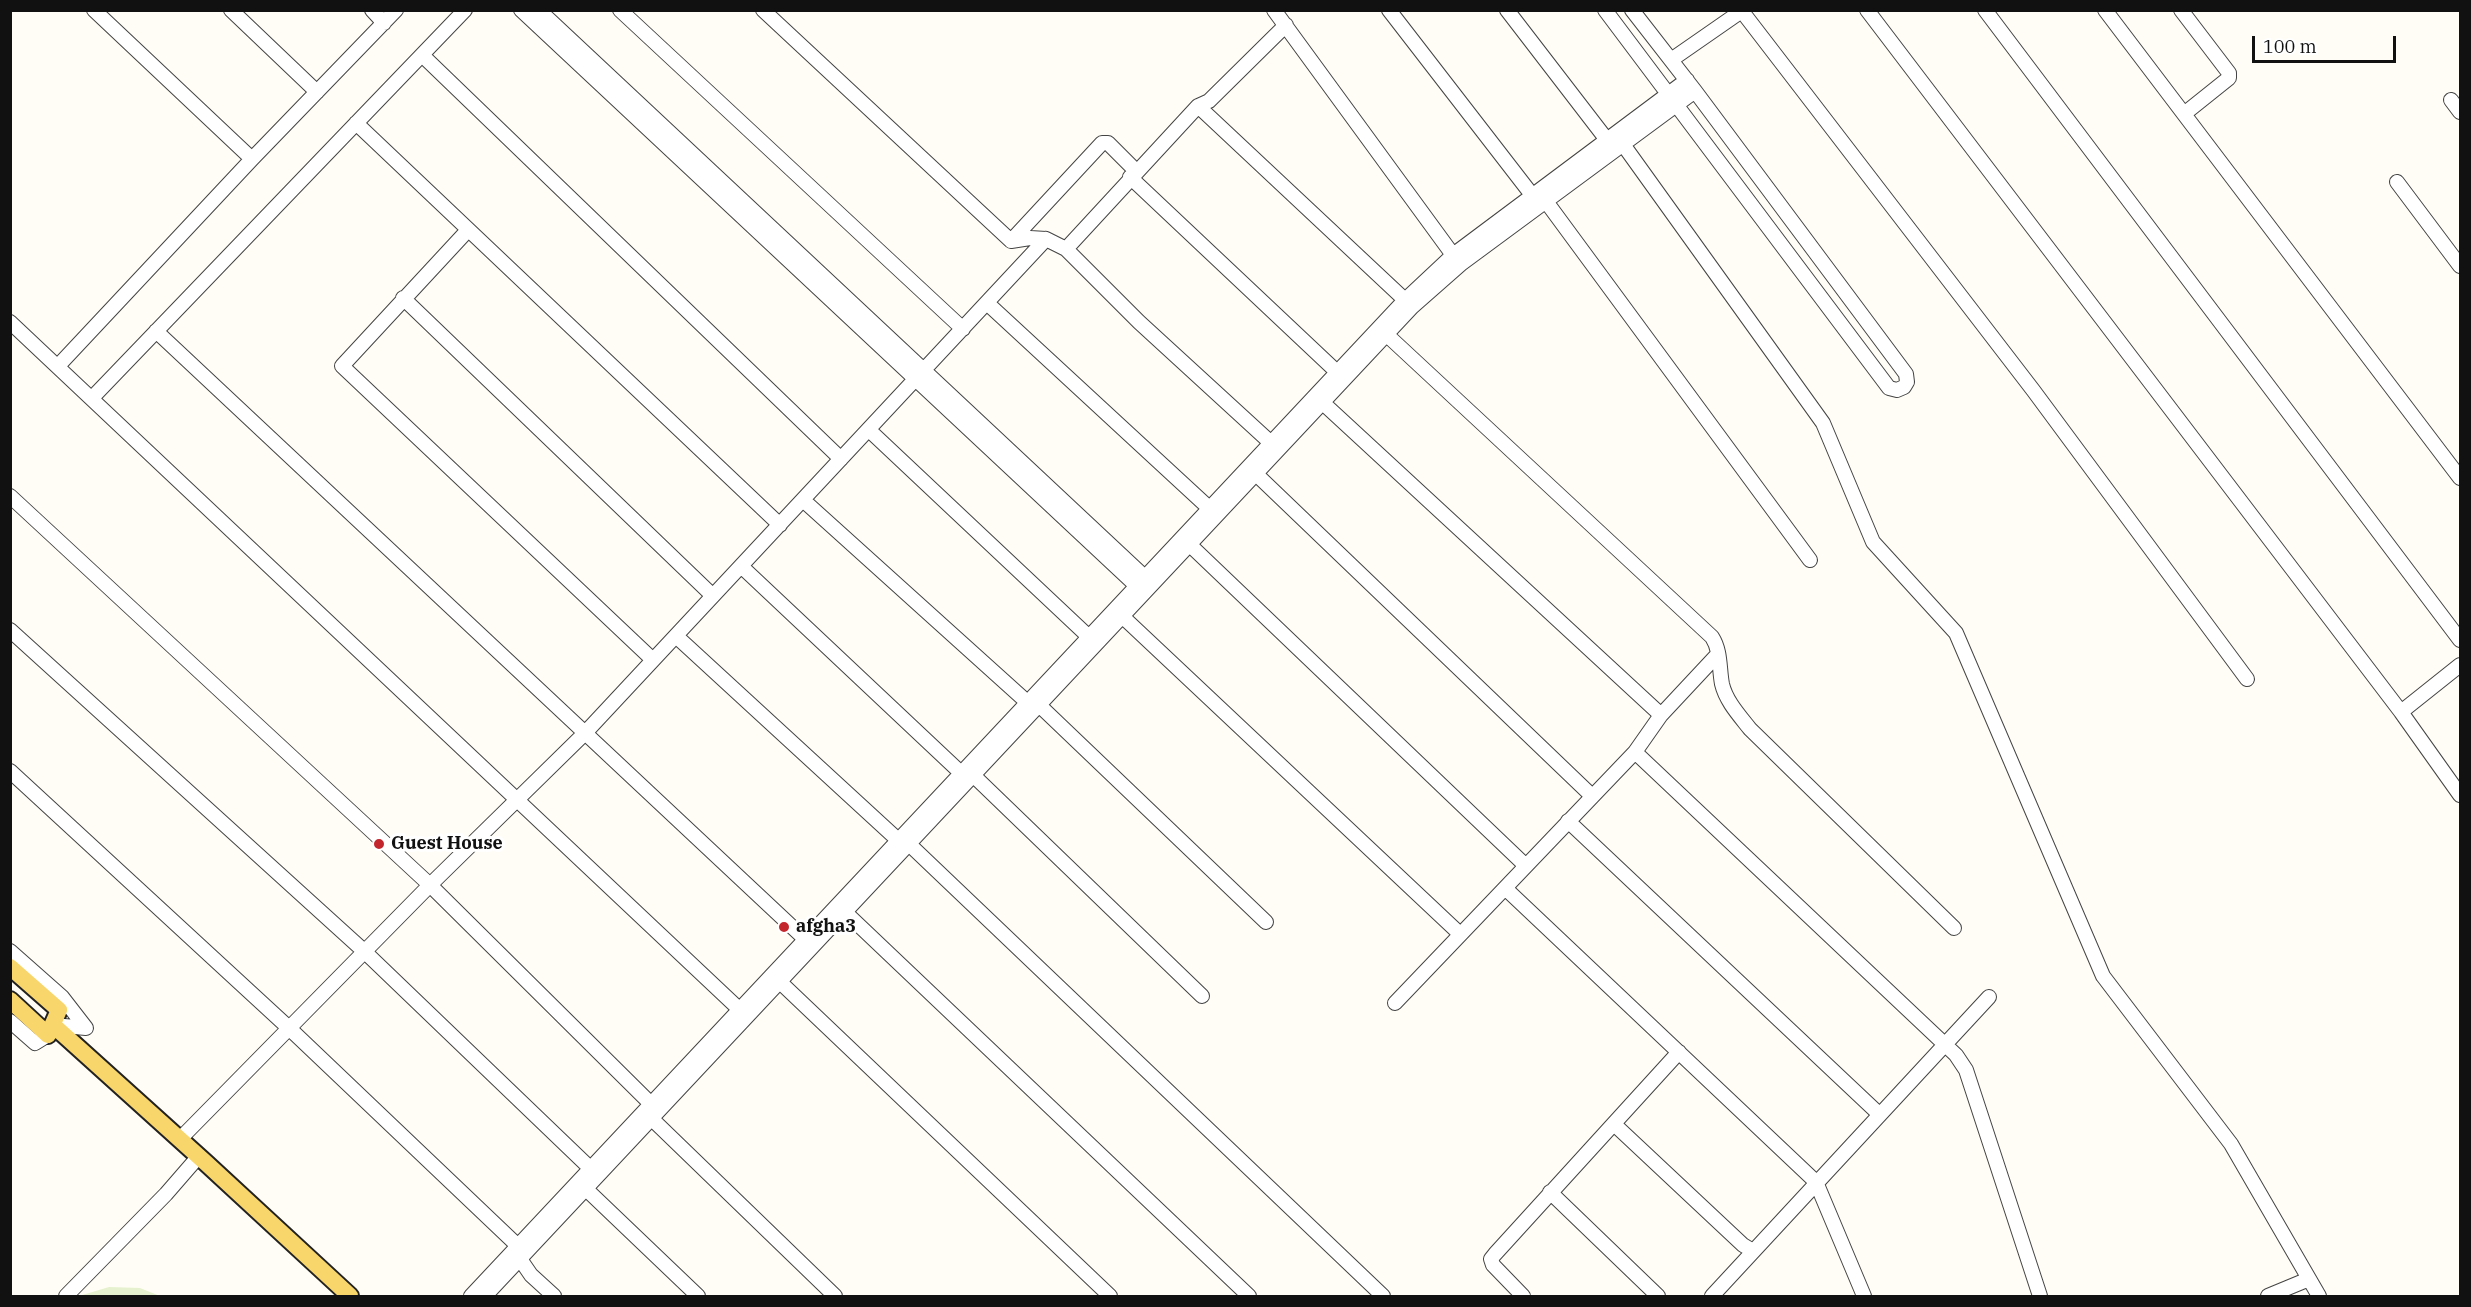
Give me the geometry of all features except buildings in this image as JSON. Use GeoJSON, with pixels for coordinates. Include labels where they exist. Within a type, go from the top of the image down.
{"type":"FeatureCollection","features":[{"type":"Feature","properties":{"kind":"main road"},"geometry":{"type":"LineString","coordinates":[[10,967],[59,1010],[50,1030]]}},
{"type":"Feature","properties":{"kind":"main road"},"geometry":{"type":"LineString","coordinates":[[10,1000],[50,1030],[180,1139],[350,1296]]}},
{"type":"Feature","properties":{"kind":"street"},"geometry":{"type":"LineString","coordinates":[[94,10],[252,159]]}},
{"type":"Feature","properties":{"kind":"street"},"geometry":{"type":"LineString","coordinates":[[231,10],[317,92]]}},
{"type":"Feature","properties":{"kind":"street"},"geometry":{"type":"LineString","coordinates":[[372,10],[384,23]]}},
{"type":"Feature","properties":{"kind":"street"},"geometry":{"type":"LineString","coordinates":[[58,366],[252,159],[396,10]]}},
{"type":"Feature","properties":{"kind":"street"},"geometry":{"type":"LineString","coordinates":[[92,398],[465,10]]}},
{"type":"Feature","properties":{"kind":"street"},"geometry":{"type":"LineString","coordinates":[[521,10],[920,375]]}},
{"type":"Feature","properties":{"kind":"street"},"geometry":{"type":"LineString","coordinates":[[538,10],[920,375],[1144,585]]}},
{"type":"Feature","properties":{"kind":"street"},"geometry":{"type":"LineString","coordinates":[[620,10],[963,329]]}},
{"type":"Feature","properties":{"kind":"street"},"geometry":{"type":"LineString","coordinates":[[763,10],[1011,241]]}},
{"type":"Feature","properties":{"kind":"street"},"geometry":{"type":"LineString","coordinates":[[1274,10],[1453,255]]}},
{"type":"Feature","properties":{"kind":"street"},"geometry":{"type":"LineString","coordinates":[[1389,10],[1532,195]]}},
{"type":"Feature","properties":{"kind":"street"},"geometry":{"type":"LineString","coordinates":[[1507,10],[1607,140]]}},
{"type":"Feature","properties":{"kind":"street"},"geometry":{"type":"LineString","coordinates":[[1605,10],[1889,388],[1897,390],[1904,387],[1907,382],[1906,374],[1691,85],[1632,10]]}},
{"type":"Feature","properties":{"kind":"street"},"geometry":{"type":"LineString","coordinates":[[1867,10],[2401,712],[2460,795]]}},
{"type":"Feature","properties":{"kind":"street"},"geometry":{"type":"LineString","coordinates":[[1985,10],[2460,640]]}},
{"type":"Feature","properties":{"kind":"street"},"geometry":{"type":"LineString","coordinates":[[2105,10],[2460,478]]}},
{"type":"Feature","properties":{"kind":"street"},"geometry":{"type":"LineString","coordinates":[[2181,10],[2229,73],[2229,78],[2184,114]]}},
{"type":"Feature","properties":{"kind":"street"},"geometry":{"type":"LineString","coordinates":[[1671,60],[1742,11],[2033,390],[2247,680]]}},
{"type":"Feature","properties":{"kind":"street"},"geometry":{"type":"LineString","coordinates":[[1066,249],[1198,106],[1209,101],[1286,25]]}},
{"type":"Feature","properties":{"kind":"street"},"geometry":{"type":"LineString","coordinates":[[422,55],[841,459]]}},
{"type":"Feature","properties":{"kind":"street"},"geometry":{"type":"LineString","coordinates":[[471,1296],[586,1189],[652,1119],[713,1046],[739,1009],[805,939],[904,842],[1033,704],[1123,617],[1144,585],[1209,508],[1405,300],[1622,143],[1691,85]]}},
{"type":"Feature","properties":{"kind":"street"},"geometry":{"type":"LineString","coordinates":[[1033,704],[1088,636],[1190,544],[1387,335],[1443,273],[1453,255],[1607,140],[1673,99]]}},
{"type":"Feature","properties":{"kind":"street"},"geometry":{"type":"LineString","coordinates":[[2451,100],[2460,112]]}},
{"type":"Feature","properties":{"kind":"street"},"geometry":{"type":"LineString","coordinates":[[1198,106],[1405,300]]}},
{"type":"Feature","properties":{"kind":"street"},"geometry":{"type":"LineString","coordinates":[[356,123],[780,525]]}},
{"type":"Feature","properties":{"kind":"street"},"geometry":{"type":"LineString","coordinates":[[1011,241],[1102,143],[1108,143],[1133,174],[1337,372]]}},
{"type":"Feature","properties":{"kind":"street"},"geometry":{"type":"LineString","coordinates":[[1622,143],[1823,423],[1873,542],[1956,633],[2103,976],[2231,1144],[2319,1296]]}},
{"type":"Feature","properties":{"kind":"street"},"geometry":{"type":"LineString","coordinates":[[2397,182],[2460,266]]}},
{"type":"Feature","properties":{"kind":"street"},"geometry":{"type":"LineString","coordinates":[[1545,200],[1810,560]]}},
{"type":"Feature","properties":{"kind":"street"},"geometry":{"type":"LineString","coordinates":[[468,230],[342,366],[653,660]]}},
{"type":"Feature","properties":{"kind":"street"},"geometry":{"type":"LineString","coordinates":[[1011,241],[1030,238],[1046,239],[1066,249],[1139,322],[1271,442]]}},
{"type":"Feature","properties":{"kind":"street"},"geometry":{"type":"LineString","coordinates":[[180,1139],[430,885],[585,733],[1046,239]]}},
{"type":"Feature","properties":{"kind":"street"},"geometry":{"type":"LineString","coordinates":[[404,298],[713,596]]}},
{"type":"Feature","properties":{"kind":"street"},"geometry":{"type":"LineString","coordinates":[[987,303],[1209,508]]}},
{"type":"Feature","properties":{"kind":"street"},"geometry":{"type":"LineString","coordinates":[[10,322],[739,1009]]}},
{"type":"Feature","properties":{"kind":"street"},"geometry":{"type":"LineString","coordinates":[[156,332],[805,939]]}},
{"type":"Feature","properties":{"kind":"street"},"geometry":{"type":"LineString","coordinates":[[1387,335],[1712,636],[1716,644],[1722,685],[1727,698],[1750,729],[1954,928]]}},
{"type":"Feature","properties":{"kind":"street"},"geometry":{"type":"LineString","coordinates":[[1323,403],[1661,715]]}},
{"type":"Feature","properties":{"kind":"street"},"geometry":{"type":"LineString","coordinates":[[869,430],[1088,636]]}},
{"type":"Feature","properties":{"kind":"street"},"geometry":{"type":"LineString","coordinates":[[1256,474],[1592,796]]}},
{"type":"Feature","properties":{"kind":"street"},"geometry":{"type":"LineString","coordinates":[[10,496],[430,885],[651,1104]]}},
{"type":"Feature","properties":{"kind":"street"},"geometry":{"type":"LineString","coordinates":[[803,500],[1033,704],[1266,922]]}},
{"type":"Feature","properties":{"kind":"street"},"geometry":{"type":"LineString","coordinates":[[1190,544],[1526,866]]}},
{"type":"Feature","properties":{"kind":"street"},"geometry":{"type":"LineString","coordinates":[[741,566],[968,775],[1202,996]]}},
{"type":"Feature","properties":{"kind":"street"},"geometry":{"type":"LineString","coordinates":[[1123,617],[1460,934]]}},
{"type":"Feature","properties":{"kind":"street"},"geometry":{"type":"LineString","coordinates":[[10,630],[365,952],[591,1169]]}},
{"type":"Feature","properties":{"kind":"street"},"geometry":{"type":"LineString","coordinates":[[676,636],[904,842],[1383,1296]]}},
{"type":"Feature","properties":{"kind":"street"},"geometry":{"type":"LineString","coordinates":[[1395,1003],[1635,752],[1661,715],[1718,654]]}},
{"type":"Feature","properties":{"kind":"street"},"geometry":{"type":"LineString","coordinates":[[2401,712],[2460,665]]}},
{"type":"Feature","properties":{"kind":"street"},"geometry":{"type":"LineString","coordinates":[[1635,752],[1956,1055],[1966,1070],[2040,1296]]}},
{"type":"Feature","properties":{"kind":"street"},"geometry":{"type":"LineString","coordinates":[[10,771],[290,1029],[519,1252],[531,1275],[554,1296]]}},
{"type":"Feature","properties":{"kind":"street"},"geometry":{"type":"LineString","coordinates":[[1568,821],[1879,1114]]}},
{"type":"Feature","properties":{"kind":"street"},"geometry":{"type":"LineString","coordinates":[[485,1296],[519,1252],[591,1169],[651,1104],[780,982],[846,913],[904,842]]}},
{"type":"Feature","properties":{"kind":"street"},"geometry":{"type":"LineString","coordinates":[[1504,888],[1816,1182],[1864,1296]]}},
{"type":"Feature","properties":{"kind":"street"},"geometry":{"type":"LineString","coordinates":[[846,913],[1250,1296]]}},
{"type":"Feature","properties":{"kind":"street"},"geometry":{"type":"LineString","coordinates":[[10,951],[62,997],[86,1028],[50,1030],[35,1043],[10,1022]]}},
{"type":"Feature","properties":{"kind":"street"},"geometry":{"type":"LineString","coordinates":[[780,982],[1110,1296]]}},
{"type":"Feature","properties":{"kind":"street"},"geometry":{"type":"LineString","coordinates":[[1712,1296],[1989,997]]}},
{"type":"Feature","properties":{"kind":"street"},"geometry":{"type":"LineString","coordinates":[[1523,1296],[1493,1265],[1491,1259],[1679,1052]]}},
{"type":"Feature","properties":{"kind":"street"},"geometry":{"type":"LineString","coordinates":[[652,1119],[835,1296]]}},
{"type":"Feature","properties":{"kind":"street"},"geometry":{"type":"LineString","coordinates":[[1615,1125],[1743,1245],[1753,1251]]}},
{"type":"Feature","properties":{"kind":"street"},"geometry":{"type":"LineString","coordinates":[[66,1296],[166,1194],[199,1156]]}},
{"type":"Feature","properties":{"kind":"street"},"geometry":{"type":"LineString","coordinates":[[586,1189],[698,1296]]}},
{"type":"Feature","properties":{"kind":"street"},"geometry":{"type":"LineString","coordinates":[[1550,1192],[1658,1296]]}},
{"type":"Feature","properties":{"kind":"street"},"geometry":{"type":"LineString","coordinates":[[2268,1296],[2309,1280]]}},
{"type":"Feature","properties":{"kind":"green space"},"geometry":{"type":"Polygon","coordinates":[[[109,1287],[140,1288],[160,1296],[79,1296],[109,1287]]]}},
{"type":"Feature","properties":{"kind":"place","name":"Guest House"},"geometry":{"type":"Point","coordinates":[379,844]}},
{"type":"Feature","properties":{"kind":"place","name":"afgha3"},"geometry":{"type":"Point","coordinates":[784,927]}}]}
